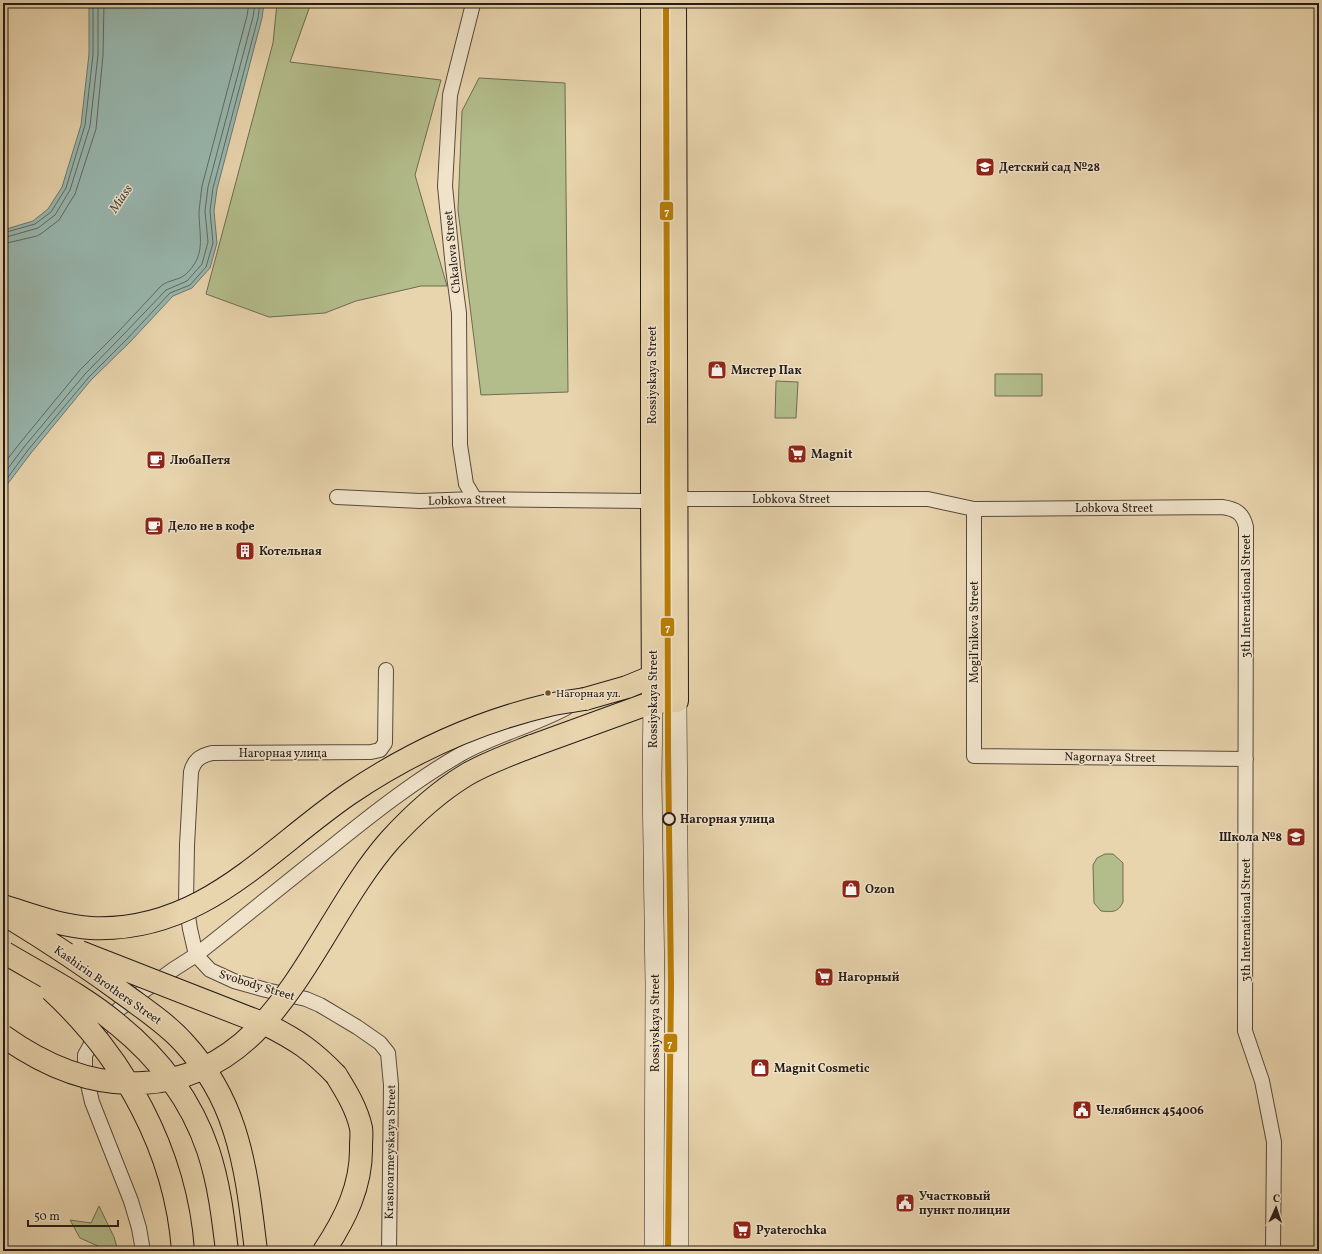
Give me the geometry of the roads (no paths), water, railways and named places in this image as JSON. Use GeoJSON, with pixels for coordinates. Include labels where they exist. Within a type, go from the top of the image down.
{"type":"FeatureCollection","features":[{"type":"Feature","properties":{"kind":"main road"},"geometry":{"type":"LineString","coordinates":[[652,8],[675,8]]}},
{"type":"Feature","properties":{"kind":"main road","name":"Rossiyskaya Street"},"geometry":{"type":"LineString","coordinates":[[652,8],[652,779],[655,985],[654,1251]]}},
{"type":"Feature","properties":{"kind":"main road","name":"Rossiyskaya Street"},"geometry":{"type":"LineString","coordinates":[[675,8],[676,702],[679,985],[679,1251]]}},
{"type":"Feature","properties":{"kind":"main road"},"geometry":{"type":"LineString","coordinates":[[3,906],[45,920],[91,928],[114,928],[137,924],[175,914],[226,888],[348,795],[384,771],[445,739],[487,723],[551,704],[585,699],[627,687],[668,670],[677,670]]}},
{"type":"Feature","properties":{"kind":"main road"},"geometry":{"type":"LineString","coordinates":[[3,1036],[40,1060],[66,1072],[108,1082],[136,1084],[167,1080],[193,1073],[218,1062],[242,1045],[272,1015],[297,980],[363,876],[391,839],[430,802],[466,776],[496,760],[653,702],[676,702]]}},
{"type":"Feature","properties":{"kind":"main road","name":"Kashirin Brothers Street"},"geometry":{"type":"LineString","coordinates":[[3,913],[114,986],[156,1017],[184,1042],[204,1068],[222,1101],[239,1148],[248,1184],[256,1251]]}},
{"type":"Feature","properties":{"kind":"main road"},"geometry":{"type":"LineString","coordinates":[[30,930],[104,962],[267,1025],[311,1050],[336,1075],[348,1096],[361,1128],[362,1157],[357,1187],[351,1203],[339,1227],[324,1251]]}},
{"type":"Feature","properties":{"kind":"main road"},"geometry":{"type":"LineString","coordinates":[[4,952],[65,1003],[116,1065],[144,1112],[162,1152],[176,1199],[183,1251]]}},
{"type":"Feature","properties":{"kind":"main road"},"geometry":{"type":"LineString","coordinates":[[4,952],[55,982],[110,1018],[134,1038],[159,1063],[177,1088],[203,1137],[218,1189],[227,1251]]}},
{"type":"Feature","properties":{"kind":"main road"},"geometry":{"type":"LineString","coordinates":[[655,985],[679,985]]}},
{"type":"Feature","properties":{"kind":"street","name":"Chkalova Street"},"geometry":{"type":"LineString","coordinates":[[473,4],[450,95],[445,186],[459,313],[460,445],[466,484],[475,499]]}},
{"type":"Feature","properties":{"kind":"street","name":"Lobkova Street"},"geometry":{"type":"LineString","coordinates":[[337,497],[420,501],[475,499],[644,501],[676,499],[928,499],[974,509],[1222,506],[1232,508],[1242,515]]}},
{"type":"Feature","properties":{"kind":"street","name":"Mogil'nikova Street"},"geometry":{"type":"LineString","coordinates":[[974,509],[974,756]]}},
{"type":"Feature","properties":{"kind":"street","name":"3th International Street"},"geometry":{"type":"LineString","coordinates":[[1242,515],[1246,527],[1245,1031],[1262,1081],[1274,1142],[1273,1251]]}},
{"type":"Feature","properties":{"kind":"street","name":"Нагорная улица"},"geometry":{"type":"LineString","coordinates":[[196,955],[186,903],[187,845],[191,772],[193,764],[197,758],[212,753],[370,752],[380,750],[385,743],[386,670]]}},
{"type":"Feature","properties":{"kind":"street"},"geometry":{"type":"LineString","coordinates":[[143,1251],[131,1201],[92,1102],[85,1071],[85,1055],[99,1030],[119,1009],[196,955],[356,828],[438,768],[476,747],[553,715],[585,699]]}},
{"type":"Feature","properties":{"kind":"street","name":"Nagornaya Street"},"geometry":{"type":"LineString","coordinates":[[974,756],[1246,759]]}},
{"type":"Feature","properties":{"kind":"street","name":"Svobody Street"},"geometry":{"type":"LineString","coordinates":[[196,955],[210,970],[234,981],[306,999],[320,1005],[380,1043],[388,1052]]}},
{"type":"Feature","properties":{"kind":"street","name":"Krasnoarmeyskaya Street"},"geometry":{"type":"LineString","coordinates":[[388,1052],[391,1099],[389,1251]]}},
{"type":"Feature","properties":{"kind":"water","name":"Miass"},"geometry":{"type":"Polygon","coordinates":[[[89,3],[264,3],[262,18],[217,189],[214,211],[217,243],[210,268],[192,288],[173,296],[130,342],[91,380],[31,453],[3,490],[3,230],[33,221],[48,209],[62,187],[81,125],[89,54],[89,3]]]}},
{"type":"Feature","properties":{"kind":"place","name":"Детский сад №28"},"geometry":{"type":"Point","coordinates":[985,167]}},
{"type":"Feature","properties":{"kind":"place","name":"Мистер Пак"},"geometry":{"type":"Point","coordinates":[717,370]}},
{"type":"Feature","properties":{"kind":"place","name":"Magnit"},"geometry":{"type":"Point","coordinates":[797,454]}},
{"type":"Feature","properties":{"kind":"place","name":"ЛюбаПетя"},"geometry":{"type":"Point","coordinates":[156,460]}},
{"type":"Feature","properties":{"kind":"place","name":"Дело не в кофе"},"geometry":{"type":"Point","coordinates":[154,526]}},
{"type":"Feature","properties":{"kind":"place","name":"Котельная"},"geometry":{"type":"Point","coordinates":[245,551]}},
{"type":"Feature","properties":{"kind":"place","name":"Нагорная ул."},"geometry":{"type":"Point","coordinates":[548,693]}},
{"type":"Feature","properties":{"kind":"place","name":"Нагорная улица"},"geometry":{"type":"Point","coordinates":[669,819]}},
{"type":"Feature","properties":{"kind":"place","name":"Школа №8"},"geometry":{"type":"Point","coordinates":[1296,837]}},
{"type":"Feature","properties":{"kind":"place","name":"Ozon"},"geometry":{"type":"Point","coordinates":[851,889]}},
{"type":"Feature","properties":{"kind":"place","name":"Нагорный"},"geometry":{"type":"Point","coordinates":[824,977]}},
{"type":"Feature","properties":{"kind":"place","name":"Magnit Cosmetic"},"geometry":{"type":"Point","coordinates":[760,1068]}},
{"type":"Feature","properties":{"kind":"place","name":"Челябинск 454006"},"geometry":{"type":"Point","coordinates":[1082,1110]}},
{"type":"Feature","properties":{"kind":"place","name":"Участковый пункт полиции"},"geometry":{"type":"Point","coordinates":[905,1203]}},
{"type":"Feature","properties":{"kind":"place","name":"Pyaterochka"},"geometry":{"type":"Point","coordinates":[742,1230]}}]}
